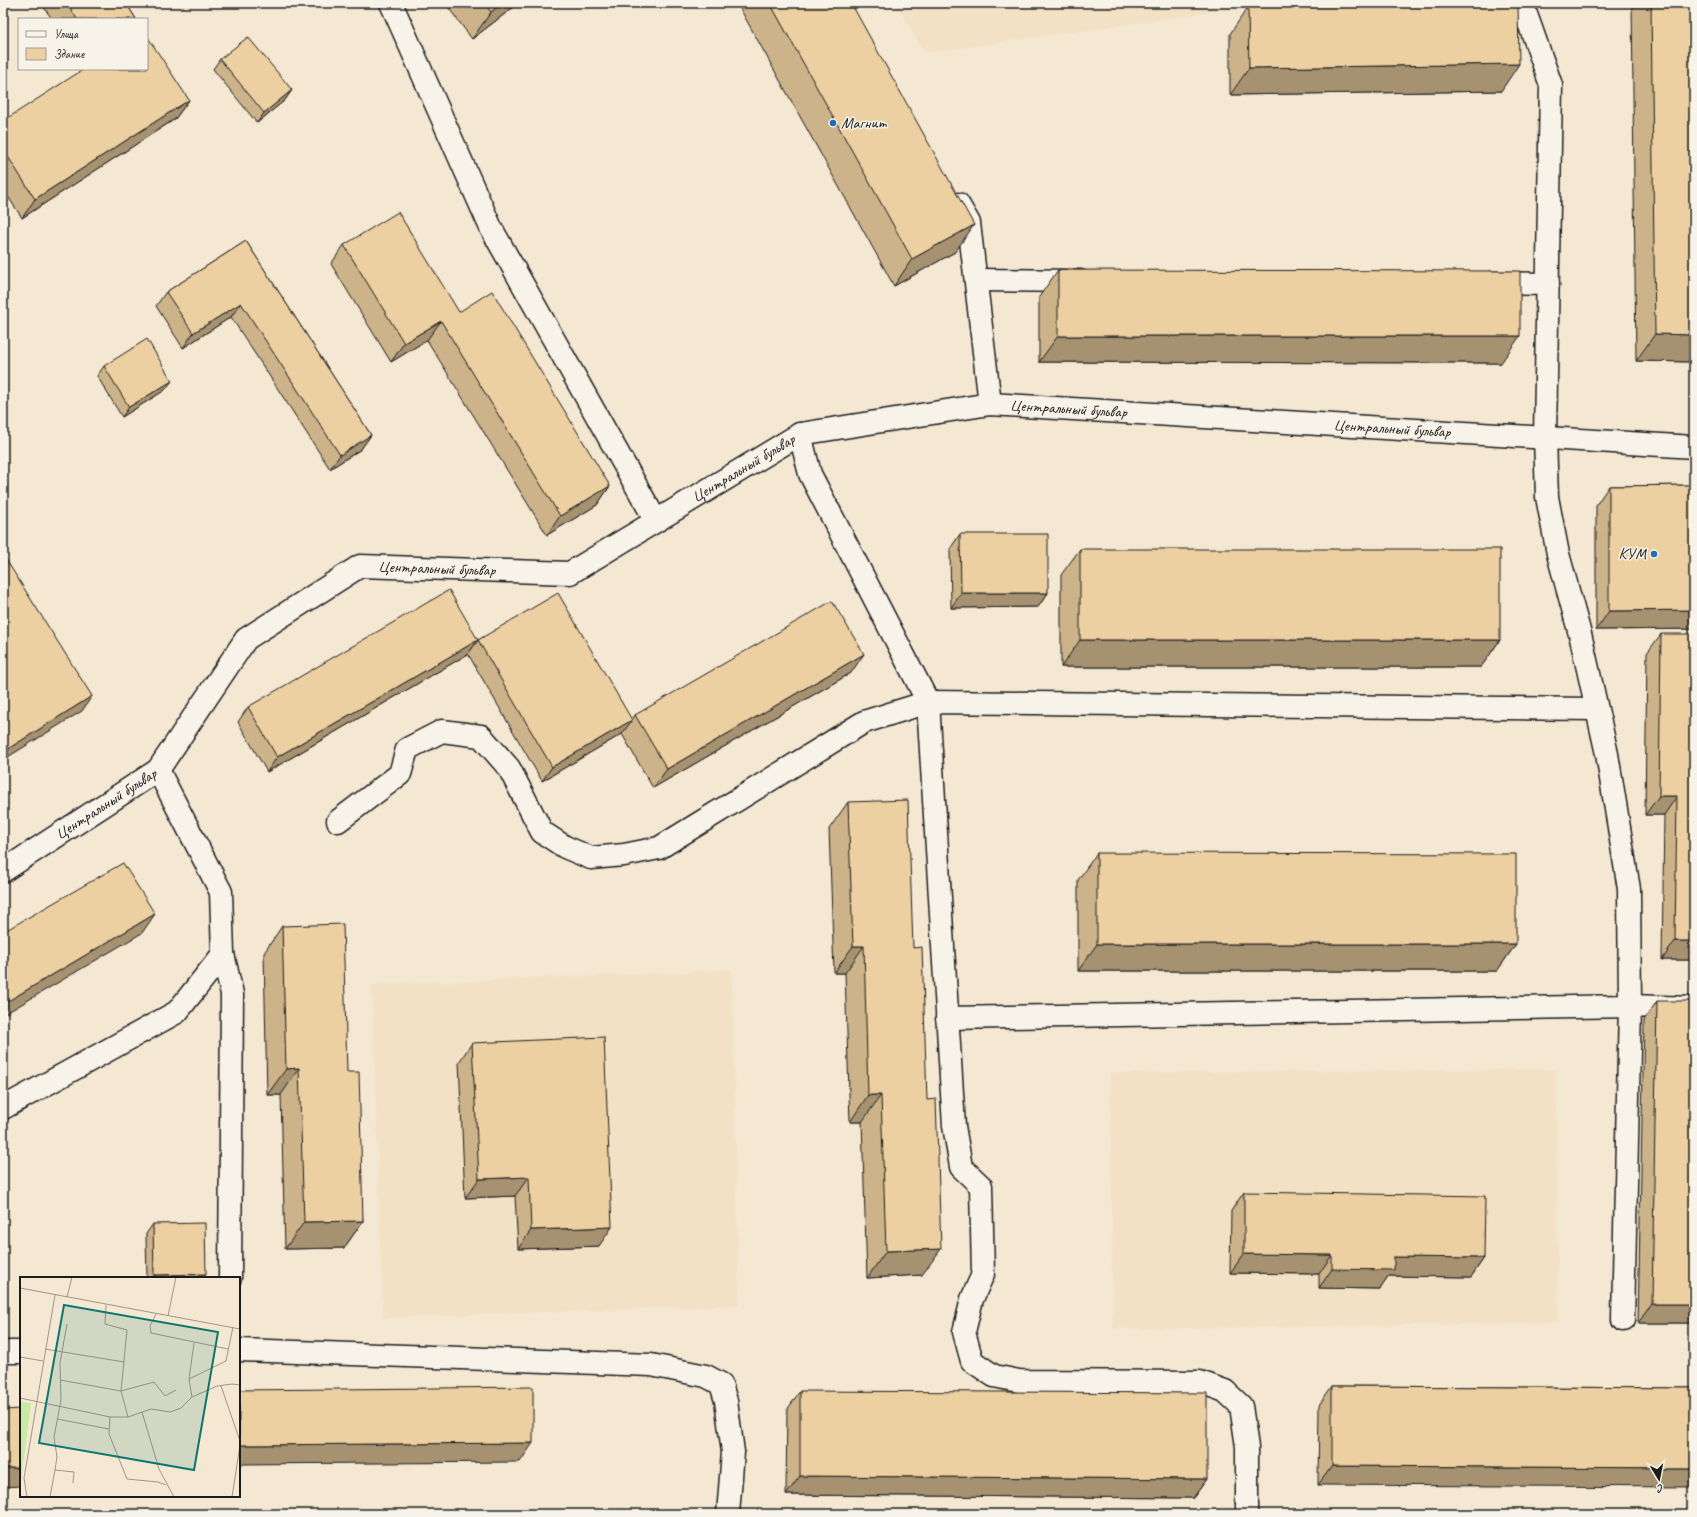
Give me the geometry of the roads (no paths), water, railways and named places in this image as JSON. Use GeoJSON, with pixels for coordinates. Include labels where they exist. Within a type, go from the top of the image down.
{"type":"FeatureCollection","features":[{"type":"Feature","properties":{"kind":"lane"},"geometry":{"type":"LineString","coordinates":[[391,3],[491,228],[656,521]]}},
{"type":"Feature","properties":{"kind":"lane"},"geometry":{"type":"LineString","coordinates":[[1522,3],[1551,85],[1545,438],[1547,497],[1558,554],[1580,638],[1607,754],[1629,889],[1630,1006],[1624,1320]]}},
{"type":"Feature","properties":{"kind":"lane"},"geometry":{"type":"LineString","coordinates":[[950,189],[969,223],[990,404]]}},
{"type":"Feature","properties":{"kind":"lane"},"geometry":{"type":"LineString","coordinates":[[976,280],[1103,281]]}},
{"type":"Feature","properties":{"kind":"lane"},"geometry":{"type":"LineString","coordinates":[[1468,283],[1548,284]]}},
{"type":"Feature","properties":{"kind":"lane","name":"Центральный бульвар"},"geometry":{"type":"LineString","coordinates":[[3,871],[158,770],[246,639],[360,566],[570,573],[800,434],[990,404],[1694,447]]}},
{"type":"Feature","properties":{"kind":"lane"},"geometry":{"type":"LineString","coordinates":[[800,434],[810,474],[928,702],[954,1126],[961,1167],[981,1186],[983,1274],[972,1300],[964,1332],[972,1361],[994,1376],[1019,1381],[1200,1382],[1225,1391],[1241,1406],[1247,1447],[1247,1514]]}},
{"type":"Feature","properties":{"kind":"lane"},"geometry":{"type":"LineString","coordinates":[[338,821],[400,774],[407,749],[442,731],[481,736],[509,768],[542,832],[565,847],[591,858],[631,854],[659,848],[864,722],[928,702],[1596,708]]}},
{"type":"Feature","properties":{"kind":"lane"},"geometry":{"type":"LineString","coordinates":[[158,770],[221,892],[222,954],[232,994],[230,1277]]}},
{"type":"Feature","properties":{"kind":"lane"},"geometry":{"type":"LineString","coordinates":[[3,1108],[177,1012],[222,954]]}},
{"type":"Feature","properties":{"kind":"lane"},"geometry":{"type":"LineString","coordinates":[[947,1018],[1630,1006],[1694,1008]]}},
{"type":"Feature","properties":{"kind":"lane"},"geometry":{"type":"LineString","coordinates":[[240,1350],[651,1365],[706,1376],[721,1384],[726,1400],[733,1452],[728,1514]]}},
{"type":"Feature","properties":{"kind":"lane"},"geometry":{"type":"LineString","coordinates":[[3,1352],[20,1352]]}},
{"type":"Feature","properties":{"kind":"place","name":"Магнит"},"geometry":{"type":"Point","coordinates":[833,123]}},
{"type":"Feature","properties":{"kind":"place","name":"КУМ"},"geometry":{"type":"Point","coordinates":[1654,554]}}]}
